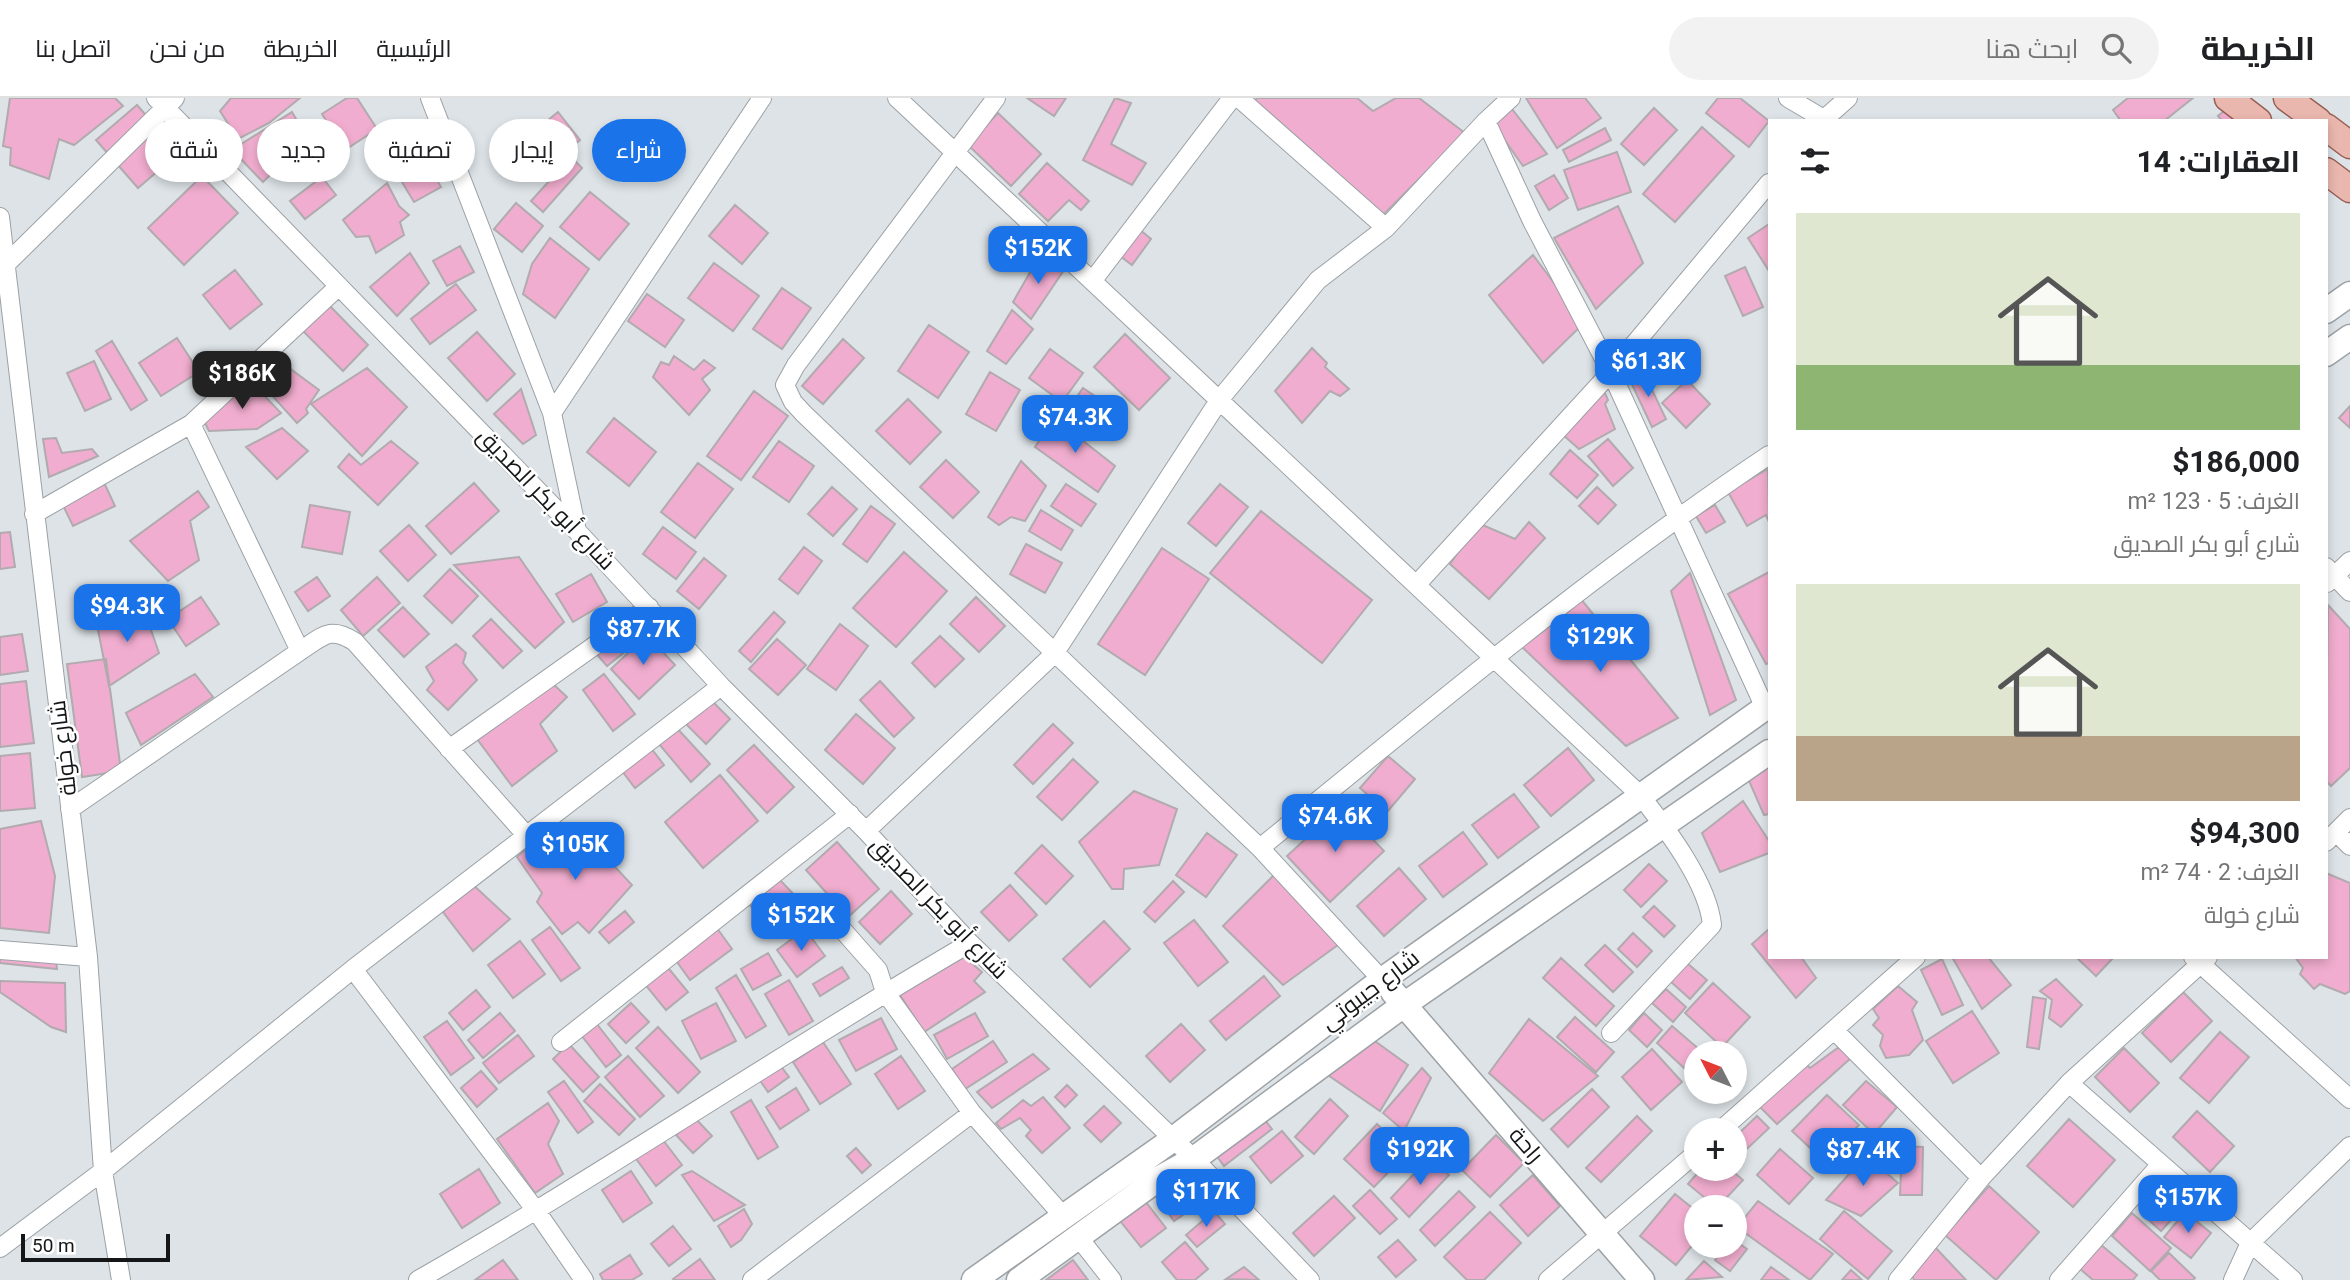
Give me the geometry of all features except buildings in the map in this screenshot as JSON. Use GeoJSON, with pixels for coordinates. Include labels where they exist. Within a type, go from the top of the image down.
{"type":"FeatureCollection","features":[{"type":"Feature","properties":{"kind":"main road"},"geometry":{"type":"LineString","coordinates":[[2228,98],[2255,119]]}},
{"type":"Feature","properties":{"kind":"main road"},"geometry":{"type":"LineString","coordinates":[[2287,98],[2315,119]]}},
{"type":"Feature","properties":{"kind":"main road"},"geometry":{"type":"LineString","coordinates":[[2328,128],[2350,145]]}},
{"type":"Feature","properties":{"kind":"main road"},"geometry":{"type":"LineString","coordinates":[[2328,172],[2350,189]]}},
{"type":"Feature","properties":{"kind":"street"},"geometry":{"type":"LineString","coordinates":[[430,98],[552,413],[577,531]]}},
{"type":"Feature","properties":{"kind":"street"},"geometry":{"type":"LineString","coordinates":[[552,413],[762,98]]}},
{"type":"Feature","properties":{"kind":"street"},"geometry":{"type":"LineString","coordinates":[[897,98],[958,152],[1495,657],[1640,795],[1665,827],[1711,909],[1712,925],[1611,1033]]}},
{"type":"Feature","properties":{"kind":"street"},"geometry":{"type":"LineString","coordinates":[[996,98],[796,365],[786,385],[793,402],[1260,848],[1382,979]]}},
{"type":"Feature","properties":{"kind":"street"},"geometry":{"type":"LineString","coordinates":[[1093,279],[1232,98]]}},
{"type":"Feature","properties":{"kind":"street"},"geometry":{"type":"LineString","coordinates":[[1239,98],[1386,228]]}},
{"type":"Feature","properties":{"kind":"street"},"geometry":{"type":"LineString","coordinates":[[866,831],[1054,654],[1220,399],[1318,280],[1386,228],[1511,98]]}},
{"type":"Feature","properties":{"kind":"street"},"geometry":{"type":"LineString","coordinates":[[1788,98],[1822,119]]}},
{"type":"Feature","properties":{"kind":"street"},"geometry":{"type":"LineString","coordinates":[[1825,119],[1848,98]]}},
{"type":"Feature","properties":{"kind":"street"},"geometry":{"type":"LineString","coordinates":[[3,268],[165,101]]}},
{"type":"Feature","properties":{"kind":"street","name":"شارع أبو بكر الصديق"},"geometry":{"type":"LineString","coordinates":[[165,101],[577,531],[721,686],[850,814],[970,943],[1194,1159],[1310,1280]]}},
{"type":"Feature","properties":{"kind":"street"},"geometry":{"type":"LineString","coordinates":[[1486,121],[1532,221],[1611,372],[1767,706]]}},
{"type":"Feature","properties":{"kind":"street"},"geometry":{"type":"LineString","coordinates":[[1417,583],[1611,372],[1768,184]]}},
{"type":"Feature","properties":{"kind":"street","name":"شارع خولة"},"geometry":{"type":"LineString","coordinates":[[0,217],[3,268],[88,957],[103,1171],[121,1280]]}},
{"type":"Feature","properties":{"kind":"street"},"geometry":{"type":"LineString","coordinates":[[34,514],[191,424],[339,285]]}},
{"type":"Feature","properties":{"kind":"street"},"geometry":{"type":"LineString","coordinates":[[2328,310],[2350,294]]}},
{"type":"Feature","properties":{"kind":"street"},"geometry":{"type":"LineString","coordinates":[[2328,353],[2350,337]]}},
{"type":"Feature","properties":{"kind":"street"},"geometry":{"type":"LineString","coordinates":[[191,424],[300,651]]}},
{"type":"Feature","properties":{"kind":"street"},"geometry":{"type":"LineString","coordinates":[[1260,848],[1495,657],[1678,515],[1768,456]]}},
{"type":"Feature","properties":{"kind":"street"},"geometry":{"type":"LineString","coordinates":[[2350,561],[2329,576],[2350,592]]}},
{"type":"Feature","properties":{"kind":"street"},"geometry":{"type":"LineString","coordinates":[[449,749],[649,607]]}},
{"type":"Feature","properties":{"kind":"street"},"geometry":{"type":"LineString","coordinates":[[70,809],[300,651],[329,633],[341,632],[355,642],[526,835]]}},
{"type":"Feature","properties":{"kind":"street"},"geometry":{"type":"LineString","coordinates":[[0,1248],[103,1171],[353,969],[721,686]]}},
{"type":"Feature","properties":{"kind":"street","name":"شارع جيبوتي"},"geometry":{"type":"LineString","coordinates":[[974,1280],[1172,1140],[1382,979],[1767,706]]}},
{"type":"Feature","properties":{"kind":"street","name":"شارع جيبوتي"},"geometry":{"type":"LineString","coordinates":[[1019,1280],[1158,1179],[1194,1159],[1405,1004],[1665,827],[1768,753]]}},
{"type":"Feature","properties":{"kind":"street"},"geometry":{"type":"LineString","coordinates":[[561,1042],[850,814]]}},
{"type":"Feature","properties":{"kind":"street"},"geometry":{"type":"LineString","coordinates":[[2350,818],[2331,837],[2350,846]]}},
{"type":"Feature","properties":{"kind":"street"},"geometry":{"type":"LineString","coordinates":[[825,910],[878,970],[885,992],[972,1113],[1063,1217]]}},
{"type":"Feature","properties":{"kind":"street"},"geometry":{"type":"LineString","coordinates":[[418,1280],[537,1212],[885,992],[970,943]]}},
{"type":"Feature","properties":{"kind":"street"},"geometry":{"type":"LineString","coordinates":[[0,950],[88,957]]}},
{"type":"Feature","properties":{"kind":"street"},"geometry":{"type":"LineString","coordinates":[[1735,1118],[1914,959]]}},
{"type":"Feature","properties":{"kind":"street"},"geometry":{"type":"LineString","coordinates":[[1898,1280],[1981,1178],[2069,1083],[2201,960],[2350,1099]]}},
{"type":"Feature","properties":{"kind":"street"},"geometry":{"type":"LineString","coordinates":[[353,969],[537,1212],[584,1280]]}},
{"type":"Feature","properties":{"kind":"street","name":"راحة"},"geometry":{"type":"LineString","coordinates":[[1382,979],[1642,1280]]}},
{"type":"Feature","properties":{"kind":"street"},"geometry":{"type":"LineString","coordinates":[[1835,1031],[1981,1178]]}},
{"type":"Feature","properties":{"kind":"street"},"geometry":{"type":"LineString","coordinates":[[2069,1083],[2293,1280]]}},
{"type":"Feature","properties":{"kind":"street"},"geometry":{"type":"LineString","coordinates":[[752,1280],[972,1113]]}},
{"type":"Feature","properties":{"kind":"street"},"geometry":{"type":"LineString","coordinates":[[2233,1280],[2250,1243],[2350,1146]]}},
{"type":"Feature","properties":{"kind":"street"},"geometry":{"type":"LineString","coordinates":[[1548,1280],[1684,1163]]}},
{"type":"Feature","properties":{"kind":"street"},"geometry":{"type":"LineString","coordinates":[[2059,1280],[2161,1164]]}},
{"type":"Feature","properties":{"kind":"street"},"geometry":{"type":"LineString","coordinates":[[1079,1238],[1112,1280]]}}]}
